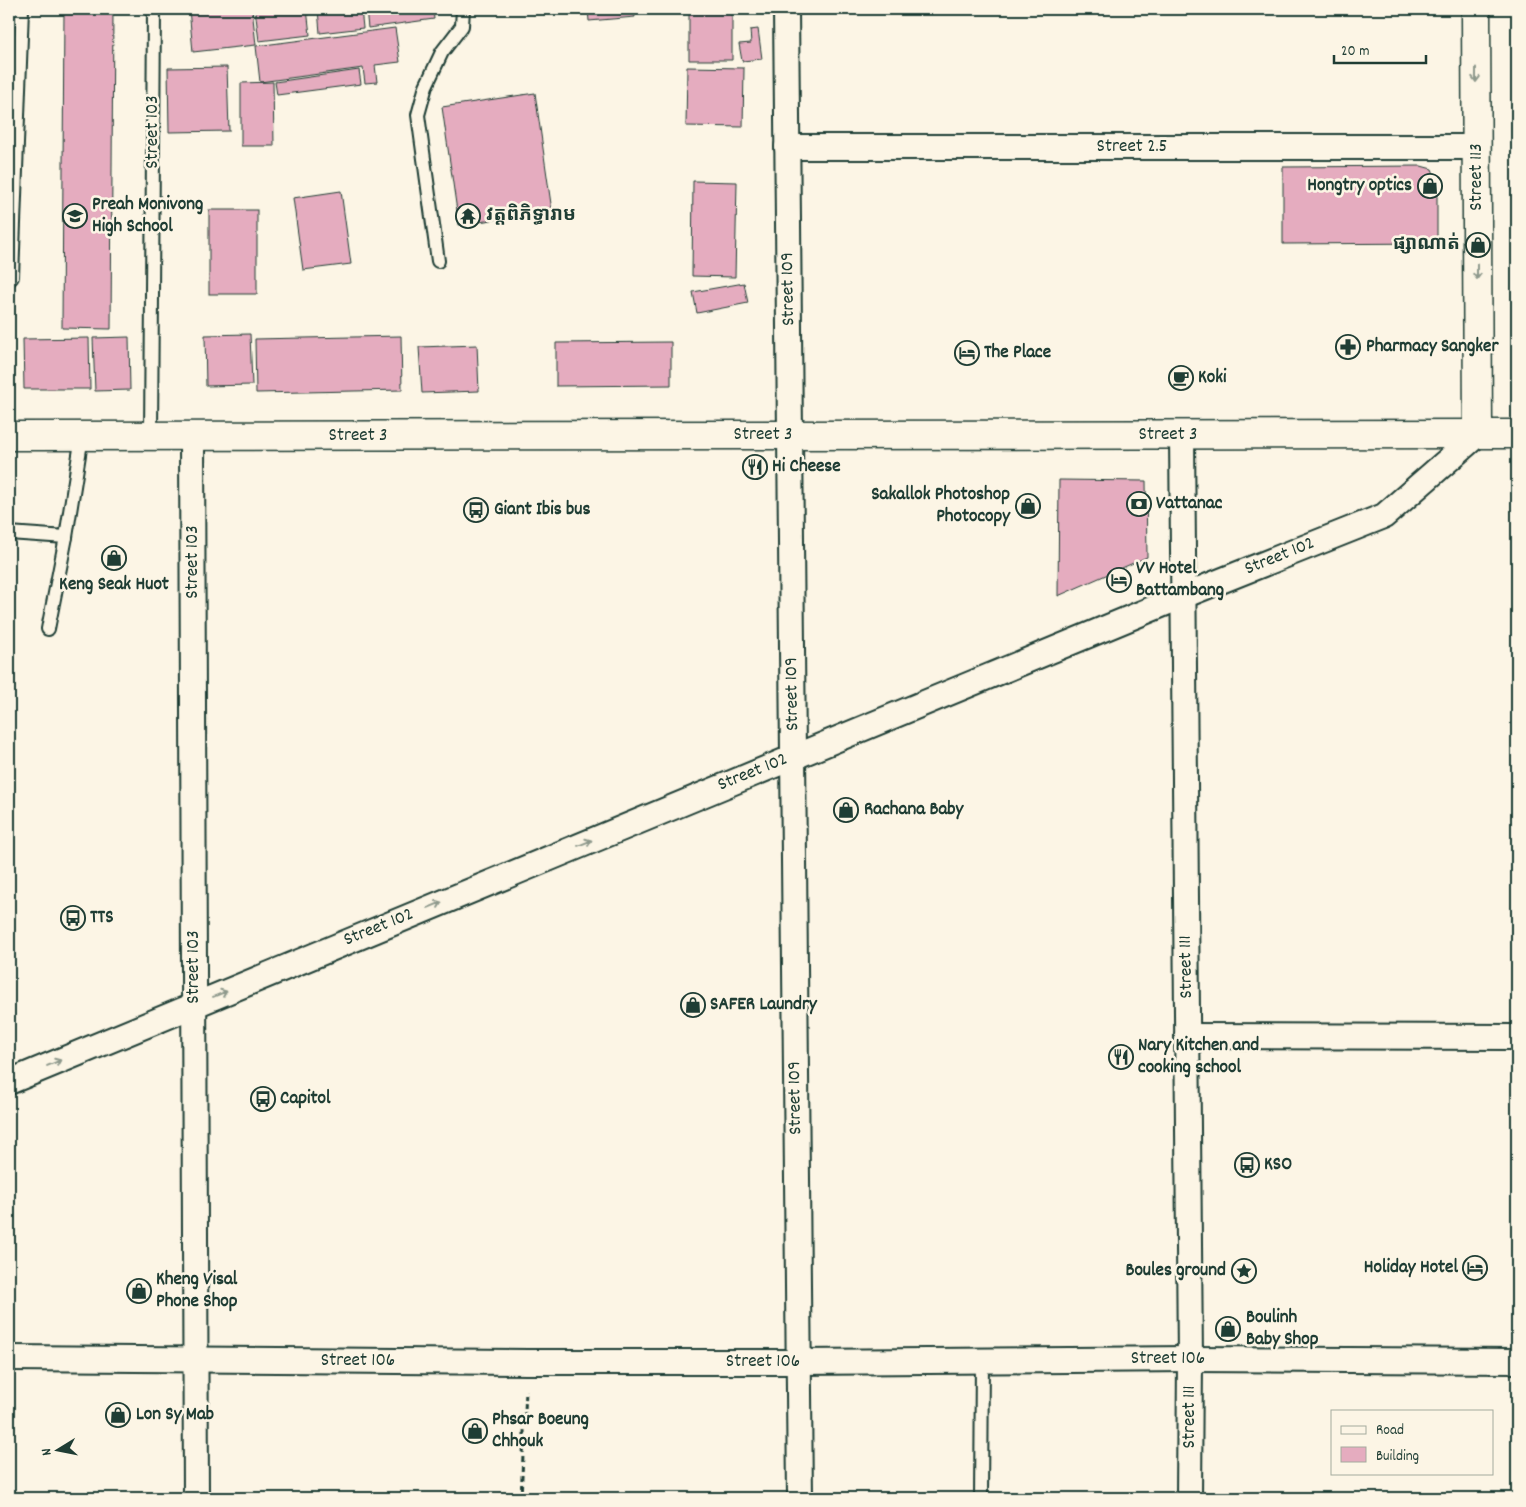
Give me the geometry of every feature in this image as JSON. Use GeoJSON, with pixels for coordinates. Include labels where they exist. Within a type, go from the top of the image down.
{"type":"FeatureCollection","features":[{"type":"Feature","properties":{"kind":"street","name":"Street 109"},"geometry":{"type":"LineString","coordinates":[[786,9],[800,1498]]}},
{"type":"Feature","properties":{"kind":"street","name":"Street 113"},"geometry":{"type":"LineString","coordinates":[[1476,9],[1478,434]]}},
{"type":"Feature","properties":{"kind":"street","name":"Street 2.5"},"geometry":{"type":"LineString","coordinates":[[788,147],[1476,147]]}},
{"type":"Feature","properties":{"kind":"street","name":"Street 102"},"geometry":{"type":"LineString","coordinates":[[9,1082],[1183,596],[1384,516],[1478,434]]}},
{"type":"Feature","properties":{"kind":"street","name":"Street 3"},"geometry":{"type":"LineString","coordinates":[[9,436],[1517,434]]}},
{"type":"Feature","properties":{"kind":"street","name":"Street 111"},"geometry":{"type":"LineString","coordinates":[[1182,435],[1190,1358],[1189,1498]]}},
{"type":"Feature","properties":{"kind":"street","name":"Street 103"},"geometry":{"type":"LineString","coordinates":[[192,436],[196,1498]]}},
{"type":"Feature","properties":{"kind":"street"},"geometry":{"type":"LineString","coordinates":[[1187,1036],[1517,1037]]}},
{"type":"Feature","properties":{"kind":"street","name":"Street 106"},"geometry":{"type":"LineString","coordinates":[[9,1358],[528,1362],[798,1362],[1190,1358],[1517,1361]]}},
{"type":"Feature","properties":{"kind":"lane"},"geometry":{"type":"LineString","coordinates":[[9,280],[12,277],[15,39],[22,9]]}},
{"type":"Feature","properties":{"kind":"lane","name":"Street 103"},"geometry":{"type":"LineString","coordinates":[[151,436],[154,9]]}},
{"type":"Feature","properties":{"kind":"lane"},"geometry":{"type":"LineString","coordinates":[[438,261],[418,115],[426,86],[442,52],[462,26],[463,9]]}},
{"type":"Feature","properties":{"kind":"lane"},"geometry":{"type":"LineString","coordinates":[[48,629],[66,536],[82,436]]}},
{"type":"Feature","properties":{"kind":"lane"},"geometry":{"type":"LineString","coordinates":[[9,533],[66,536]]}},
{"type":"Feature","properties":{"kind":"lane"},"geometry":{"type":"LineString","coordinates":[[982,1360],[982,1498]]}},
{"type":"Feature","properties":{"kind":"path"},"geometry":{"type":"LineString","coordinates":[[521,1498],[528,1362]]}},
{"type":"Feature","properties":{"kind":"building"},"geometry":{"type":"Polygon","coordinates":[[[64,9],[113,9],[111,329],[62,328],[64,9]]]}},
{"type":"Feature","properties":{"kind":"building"},"geometry":{"type":"Polygon","coordinates":[[[189,9],[252,9],[256,45],[193,52],[189,9]]]}},
{"type":"Feature","properties":{"kind":"building"},"geometry":{"type":"Polygon","coordinates":[[[255,9],[307,9],[310,35],[259,41],[255,9]]]}},
{"type":"Feature","properties":{"kind":"building"},"geometry":{"type":"Polygon","coordinates":[[[318,9],[361,9],[363,28],[320,33],[318,9]]]}},
{"type":"Feature","properties":{"kind":"building"},"geometry":{"type":"Polygon","coordinates":[[[366,9],[433,9],[434,19],[368,28],[366,9]]]}},
{"type":"Feature","properties":{"kind":"building"},"geometry":{"type":"Polygon","coordinates":[[[588,9],[634,9],[635,17],[589,21],[588,9]]]}},
{"type":"Feature","properties":{"kind":"building"},"geometry":{"type":"Polygon","coordinates":[[[689,12],[732,13],[732,60],[689,60],[689,12]]]}},
{"type":"Feature","properties":{"kind":"building"},"geometry":{"type":"Polygon","coordinates":[[[395,28],[400,62],[375,65],[377,82],[365,83],[363,68],[260,82],[256,46],[395,28]]]}},
{"type":"Feature","properties":{"kind":"building"},"geometry":{"type":"Polygon","coordinates":[[[758,29],[762,59],[742,61],[739,44],[751,43],[750,30],[758,29]]]}},
{"type":"Feature","properties":{"kind":"building"},"geometry":{"type":"Polygon","coordinates":[[[227,67],[229,131],[169,132],[168,68],[227,67]]]}},
{"type":"Feature","properties":{"kind":"building"},"geometry":{"type":"Polygon","coordinates":[[[687,67],[744,68],[743,127],[686,126],[687,67]]]}},
{"type":"Feature","properties":{"kind":"building"},"geometry":{"type":"Polygon","coordinates":[[[359,70],[361,84],[277,95],[275,82],[359,70]]]}},
{"type":"Feature","properties":{"kind":"building"},"geometry":{"type":"Polygon","coordinates":[[[273,82],[274,146],[241,146],[241,83],[273,82]]]}},
{"type":"Feature","properties":{"kind":"building"},"geometry":{"type":"Polygon","coordinates":[[[535,93],[552,211],[459,225],[442,107],[535,93]]]}},
{"type":"Feature","properties":{"kind":"building"},"geometry":{"type":"Polygon","coordinates":[[[1421,166],[1432,169],[1437,181],[1437,243],[1283,244],[1283,167],[1421,166]]]}},
{"type":"Feature","properties":{"kind":"building"},"geometry":{"type":"Polygon","coordinates":[[[693,181],[737,182],[735,277],[692,276],[693,181]]]}},
{"type":"Feature","properties":{"kind":"building"},"geometry":{"type":"Polygon","coordinates":[[[341,191],[351,264],[303,270],[293,198],[341,191]]]}},
{"type":"Feature","properties":{"kind":"building"},"geometry":{"type":"Polygon","coordinates":[[[209,210],[257,210],[257,294],[209,294],[209,210]]]}},
{"type":"Feature","properties":{"kind":"building"},"geometry":{"type":"Polygon","coordinates":[[[744,283],[748,303],[697,313],[693,292],[744,283]]]}},
{"type":"Feature","properties":{"kind":"building"},"geometry":{"type":"Polygon","coordinates":[[[250,334],[252,385],[206,386],[205,335],[250,334]]]}},
{"type":"Feature","properties":{"kind":"building"},"geometry":{"type":"Polygon","coordinates":[[[401,336],[402,390],[256,393],[255,339],[401,336]]]}},
{"type":"Feature","properties":{"kind":"building"},"geometry":{"type":"Polygon","coordinates":[[[129,337],[130,390],[95,391],[93,338],[129,337]]]}},
{"type":"Feature","properties":{"kind":"building"},"geometry":{"type":"Polygon","coordinates":[[[89,338],[90,389],[24,389],[23,339],[89,338]]]}},
{"type":"Feature","properties":{"kind":"building"},"geometry":{"type":"Polygon","coordinates":[[[671,342],[671,385],[556,386],[556,343],[671,342]]]}},
{"type":"Feature","properties":{"kind":"building"},"geometry":{"type":"Polygon","coordinates":[[[477,345],[479,391],[422,393],[419,347],[477,345]]]}},
{"type":"Feature","properties":{"kind":"building"},"geometry":{"type":"Polygon","coordinates":[[[1059,480],[1146,481],[1147,557],[1058,596],[1059,480]]]}},
{"type":"Feature","properties":{"kind":"place","name":"Hongtry optics"},"geometry":{"type":"Point","coordinates":[1430,186]}},
{"type":"Feature","properties":{"kind":"place","name":"Preah Monivong High School"},"geometry":{"type":"Point","coordinates":[75,216]}},
{"type":"Feature","properties":{"kind":"place","name":"វត្តពិភិទ្ធារាម"},"geometry":{"type":"Point","coordinates":[468,216]}},
{"type":"Feature","properties":{"kind":"place","name":"ផ្សាណាត់"},"geometry":{"type":"Point","coordinates":[1478,245]}},
{"type":"Feature","properties":{"kind":"place","name":"Pharmacy Sangker"},"geometry":{"type":"Point","coordinates":[1348,347]}},
{"type":"Feature","properties":{"kind":"place","name":"The Place"},"geometry":{"type":"Point","coordinates":[967,353]}},
{"type":"Feature","properties":{"kind":"place","name":"Koki"},"geometry":{"type":"Point","coordinates":[1181,378]}},
{"type":"Feature","properties":{"kind":"place","name":"Hi Cheese"},"geometry":{"type":"Point","coordinates":[755,467]}},
{"type":"Feature","properties":{"kind":"place","name":"Vattanac"},"geometry":{"type":"Point","coordinates":[1139,504]}},
{"type":"Feature","properties":{"kind":"place","name":"Sakallok Photoshop Photocopy"},"geometry":{"type":"Point","coordinates":[1028,506]}},
{"type":"Feature","properties":{"kind":"place","name":"Giant Ibis bus"},"geometry":{"type":"Point","coordinates":[476,510]}},
{"type":"Feature","properties":{"kind":"place","name":"Keng Seak Huot"},"geometry":{"type":"Point","coordinates":[114,558]}},
{"type":"Feature","properties":{"kind":"place","name":"VV Hotel Battambang"},"geometry":{"type":"Point","coordinates":[1119,580]}},
{"type":"Feature","properties":{"kind":"place","name":"Rachana Baby"},"geometry":{"type":"Point","coordinates":[846,810]}},
{"type":"Feature","properties":{"kind":"place","name":"TTS"},"geometry":{"type":"Point","coordinates":[73,918]}},
{"type":"Feature","properties":{"kind":"place","name":"SAFER Laundry"},"geometry":{"type":"Point","coordinates":[693,1005]}},
{"type":"Feature","properties":{"kind":"place","name":"Nary Kitchen and cooking school"},"geometry":{"type":"Point","coordinates":[1121,1057]}},
{"type":"Feature","properties":{"kind":"place","name":"Capitol"},"geometry":{"type":"Point","coordinates":[263,1099]}},
{"type":"Feature","properties":{"kind":"place","name":"KSO"},"geometry":{"type":"Point","coordinates":[1247,1165]}},
{"type":"Feature","properties":{"kind":"place","name":"Holiday Hotel"},"geometry":{"type":"Point","coordinates":[1475,1268]}},
{"type":"Feature","properties":{"kind":"place","name":"Boules ground"},"geometry":{"type":"Point","coordinates":[1244,1271]}},
{"type":"Feature","properties":{"kind":"place","name":"Kheng Visal Phone Shop"},"geometry":{"type":"Point","coordinates":[139,1291]}},
{"type":"Feature","properties":{"kind":"place","name":"Boulinh Baby Shop"},"geometry":{"type":"Point","coordinates":[1228,1329]}},
{"type":"Feature","properties":{"kind":"place","name":"Lon Sy Mab"},"geometry":{"type":"Point","coordinates":[118,1415]}},
{"type":"Feature","properties":{"kind":"place","name":"Phsar Boeung Chhouk"},"geometry":{"type":"Point","coordinates":[475,1431]}}]}
